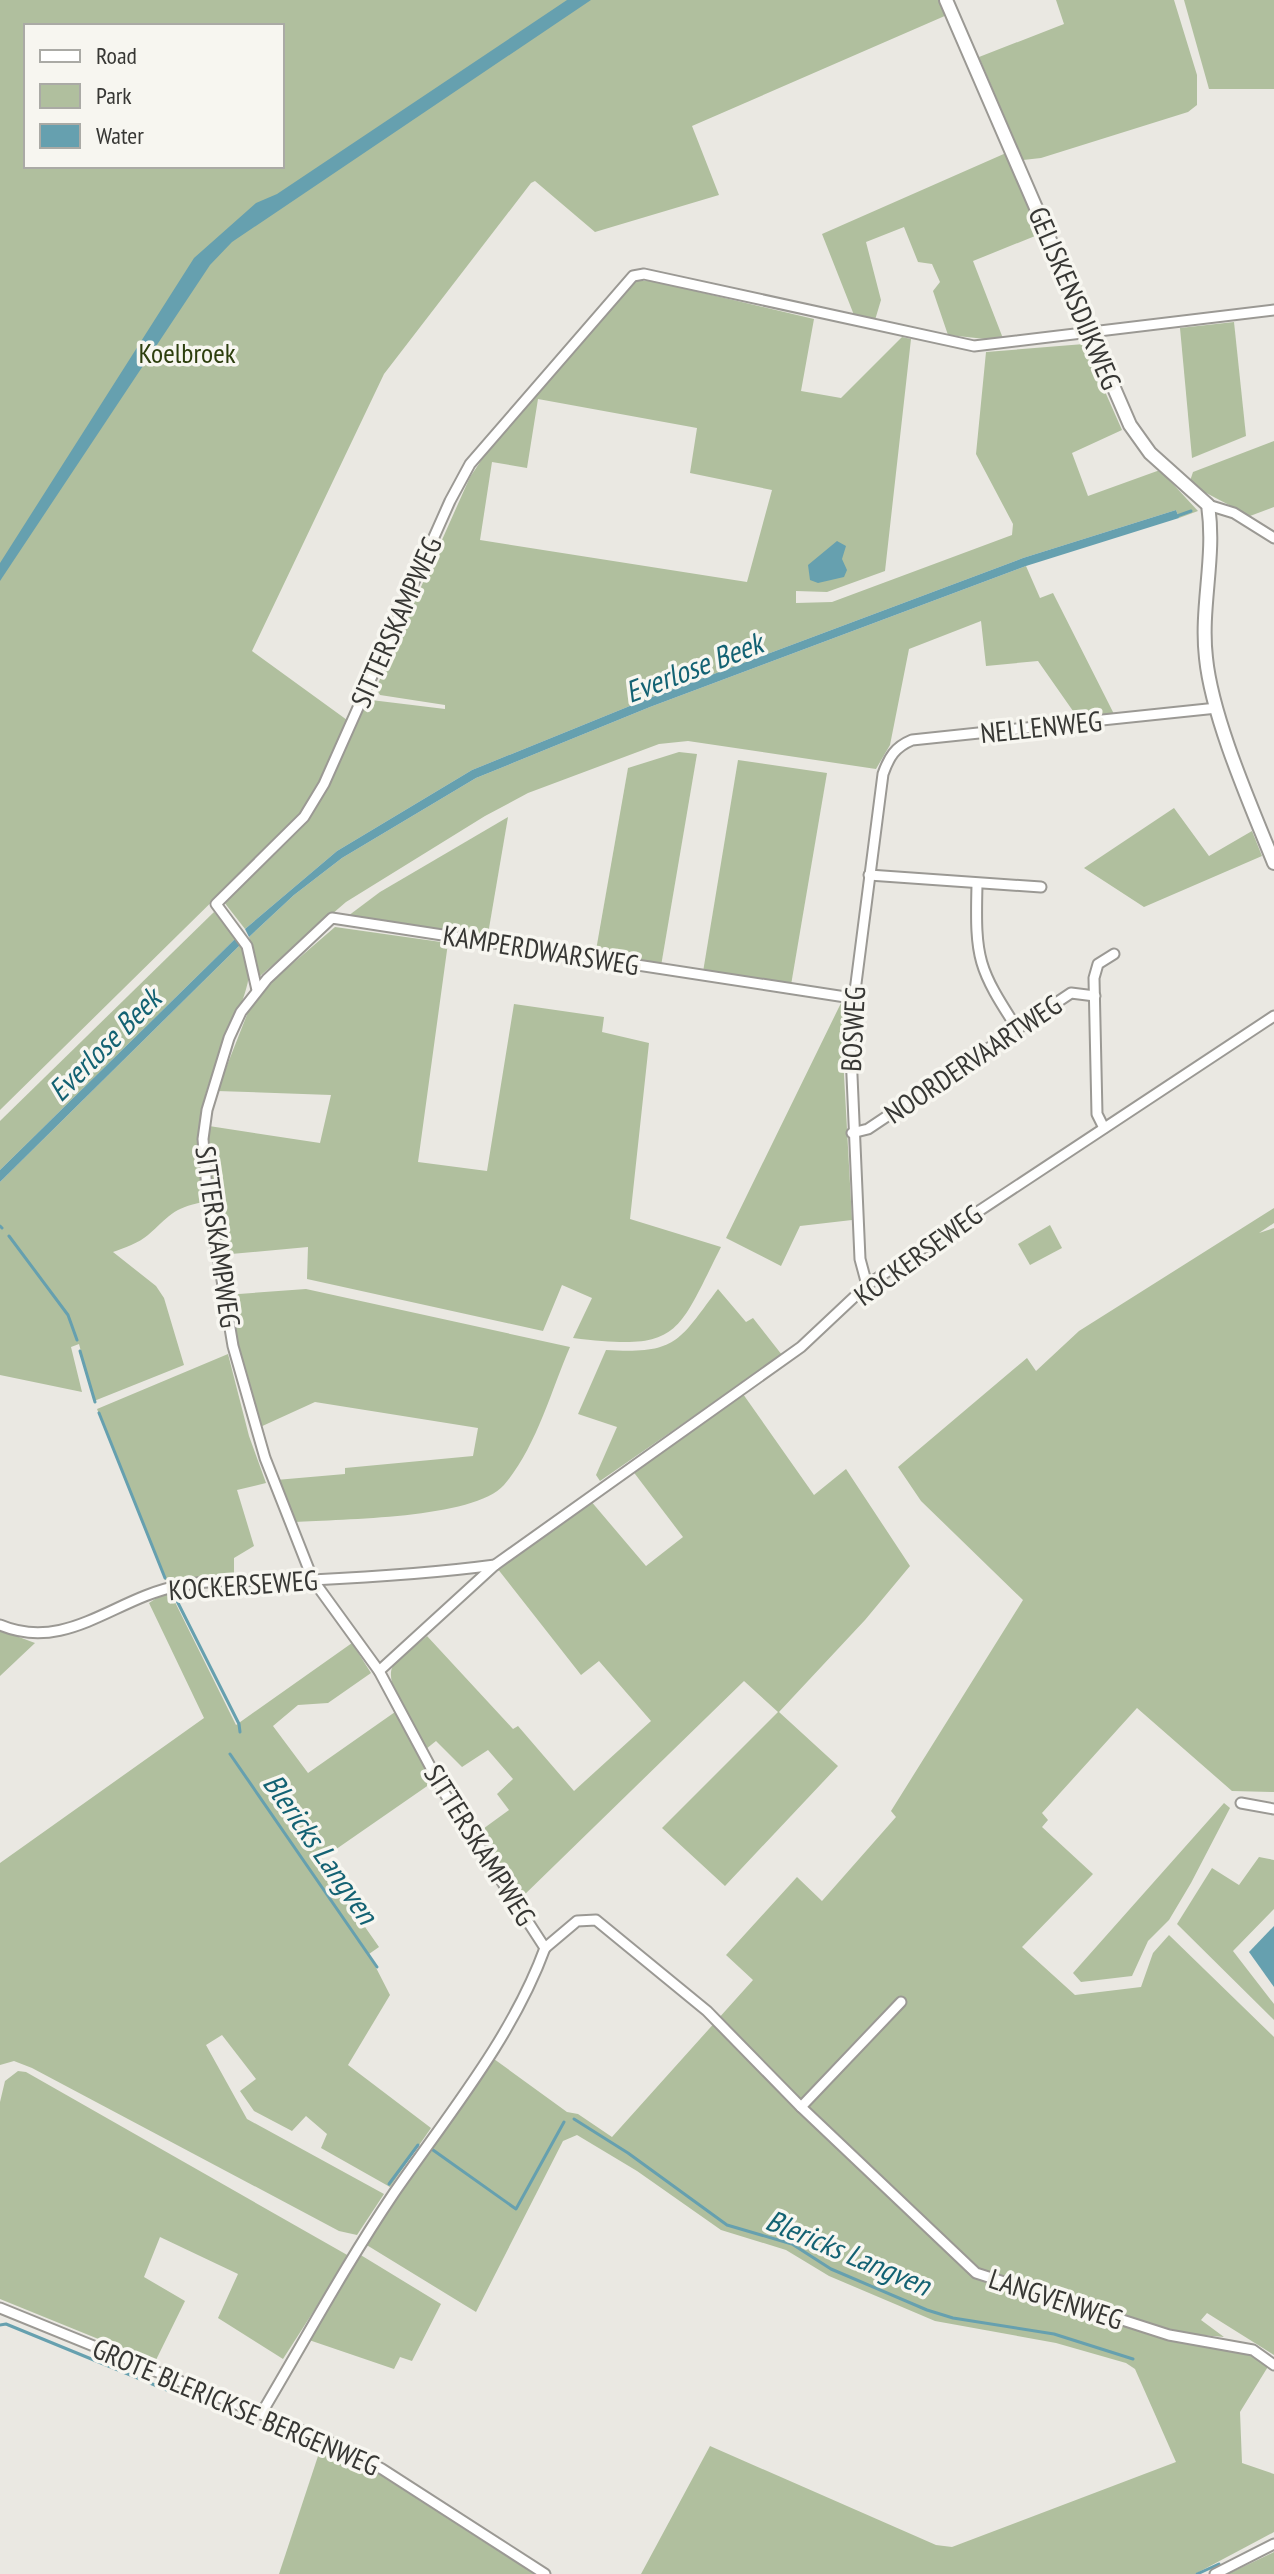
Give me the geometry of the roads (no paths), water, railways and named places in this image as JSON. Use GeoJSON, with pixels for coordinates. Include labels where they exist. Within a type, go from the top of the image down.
{"type":"FeatureCollection","features":[{"type":"Feature","properties":{"kind":"street","name":"GELISKENSDIJKWEG"},"geometry":{"type":"LineString","coordinates":[[946,0],[1130,425],[1143,444],[1176,479],[1208,505],[1234,513],[1274,538]]}},
{"type":"Feature","properties":{"kind":"street","name":"SITTERSKAMPWEG"},"geometry":{"type":"LineString","coordinates":[[261,2414],[387,2204],[470,2085],[532,1984],[545,1948],[445,1794],[379,1671],[313,1580],[265,1458],[237,1360],[207,1190],[203,1139],[207,1110],[229,1038],[241,1012],[257,990],[247,946],[216,904],[304,817],[324,784],[470,464],[626,281],[644,274],[974,346],[1274,310]]}},
{"type":"Feature","properties":{"kind":"street"},"geometry":{"type":"LineString","coordinates":[[1208,505],[1213,548],[1206,657],[1217,708],[1273,855]]}},
{"type":"Feature","properties":{"kind":"street","name":"NELLENWEG"},"geometry":{"type":"LineString","coordinates":[[883,774],[889,758],[900,745],[912,740],[1217,708]]}},
{"type":"Feature","properties":{"kind":"street","name":"BOSWEG"},"geometry":{"type":"LineString","coordinates":[[867,1285],[860,1259],[852,1133],[852,998],[883,774]]}},
{"type":"Feature","properties":{"kind":"street"},"geometry":{"type":"LineString","coordinates":[[869,875],[977,885],[1041,887]]}},
{"type":"Feature","properties":{"kind":"street"},"geometry":{"type":"LineString","coordinates":[[977,885],[975,940],[980,968],[1018,1030]]}},
{"type":"Feature","properties":{"kind":"street","name":"KAMPERDWARSWEG"},"geometry":{"type":"LineString","coordinates":[[257,990],[332,918],[852,998]]}},
{"type":"Feature","properties":{"kind":"street","name":"NOORDERVAARTWEG"},"geometry":{"type":"LineString","coordinates":[[1104,1128],[1097,1114],[1095,996],[1098,964],[1114,954]]}},
{"type":"Feature","properties":{"kind":"street","name":"NOORDERVAARTWEG"},"geometry":{"type":"LineString","coordinates":[[852,1133],[868,1129],[1071,993],[1095,996]]}},
{"type":"Feature","properties":{"kind":"street","name":"KOCKERSEWEG"},"geometry":{"type":"LineString","coordinates":[[379,1671],[495,1565],[801,1347],[867,1285],[1274,1016]]}},
{"type":"Feature","properties":{"kind":"street","name":"KOCKERSEWEG"},"geometry":{"type":"LineString","coordinates":[[0,1625],[35,1634],[59,1633],[148,1594],[180,1585],[313,1580],[495,1565]]}},
{"type":"Feature","properties":{"kind":"street"},"geometry":{"type":"LineString","coordinates":[[1241,1803],[1274,1809]]}},
{"type":"Feature","properties":{"kind":"street","name":"LANGVENWEG"},"geometry":{"type":"LineString","coordinates":[[545,1948],[577,1921],[596,1920],[707,2011],[801,2107],[976,2273],[1169,2335],[1253,2350],[1274,2365]]}},
{"type":"Feature","properties":{"kind":"street"},"geometry":{"type":"LineString","coordinates":[[801,2107],[901,2002]]}},
{"type":"Feature","properties":{"kind":"street","name":"GROTE BLERICKSE BERGENWEG"},"geometry":{"type":"LineString","coordinates":[[0,2308],[337,2445],[382,2469],[545,2574]]}},
{"type":"Feature","properties":{"kind":"street"},"geometry":{"type":"LineString","coordinates":[[1215,2574],[1274,2544]]}},
{"type":"Feature","properties":{"kind":"water"},"geometry":{"type":"Polygon","coordinates":[[[567,0],[591,0],[232,242],[210,265],[0,581],[0,563],[194,258],[256,203],[277,194],[567,0]]]}},
{"type":"Feature","properties":{"kind":"water"},"geometry":{"type":"Polygon","coordinates":[[[1176,510],[1179,518],[1026,566],[650,707],[476,778],[342,858],[294,895],[249,937],[245,929],[337,851],[472,770],[647,699],[1023,558],[1176,510]]]}},
{"type":"Feature","properties":{"kind":"water"},"geometry":{"type":"Polygon","coordinates":[[[837,541],[846,546],[842,559],[847,570],[844,577],[818,583],[810,580],[808,565],[837,541]]]}},
{"type":"Feature","properties":{"kind":"water"},"geometry":{"type":"Polygon","coordinates":[[[236,938],[241,944],[0,1182],[0,1170],[236,938]]]}},
{"type":"Feature","properties":{"kind":"water"},"geometry":{"type":"Polygon","coordinates":[[[1274,1926],[1274,1987],[1249,1952],[1274,1926]]]}},
{"type":"Feature","properties":{"kind":"waterway","name":"Everlose Beek"},"geometry":{"type":"LineString","coordinates":[[1177,516],[1191,511]]}},
{"type":"Feature","properties":{"kind":"waterway","name":"Blericks Langven"},"geometry":{"type":"LineString","coordinates":[[9,1236],[68,1315],[77,1340]]}},
{"type":"Feature","properties":{"kind":"waterway","name":"Blericks Langven"},"geometry":{"type":"LineString","coordinates":[[80,1351],[95,1402]]}},
{"type":"Feature","properties":{"kind":"waterway","name":"Blericks Langven"},"geometry":{"type":"LineString","coordinates":[[99,1413],[165,1578]]}},
{"type":"Feature","properties":{"kind":"waterway","name":"Blericks Langven"},"geometry":{"type":"LineString","coordinates":[[173,1593],[239,1724],[240,1732]]}},
{"type":"Feature","properties":{"kind":"waterway","name":"Blericks Langven"},"geometry":{"type":"LineString","coordinates":[[230,1754],[377,1967]]}},
{"type":"Feature","properties":{"kind":"waterway","name":"Blericks Langven"},"geometry":{"type":"LineString","coordinates":[[574,2119],[628,2153],[727,2225],[792,2244],[831,2269],[927,2310],[953,2318],[1054,2334],[1133,2359]]}},
{"type":"Feature","properties":{"kind":"waterway","name":"Blericks Langven"},"geometry":{"type":"LineString","coordinates":[[433,2150],[516,2209],[564,2122]]}},
{"type":"Feature","properties":{"kind":"waterway"},"geometry":{"type":"LineString","coordinates":[[389,2184],[418,2145]]}},
{"type":"Feature","properties":{"kind":"waterway"},"geometry":{"type":"LineString","coordinates":[[0,2325],[6,2324],[184,2397]]}},
{"type":"Feature","properties":{"kind":"waterway"},"geometry":{"type":"LineString","coordinates":[[1197,2574],[1219,2564]]}},
{"type":"Feature","properties":{"kind":"park label","name":"Koelbroek"},"geometry":{"type":"Point","coordinates":[187,353]}}]}
